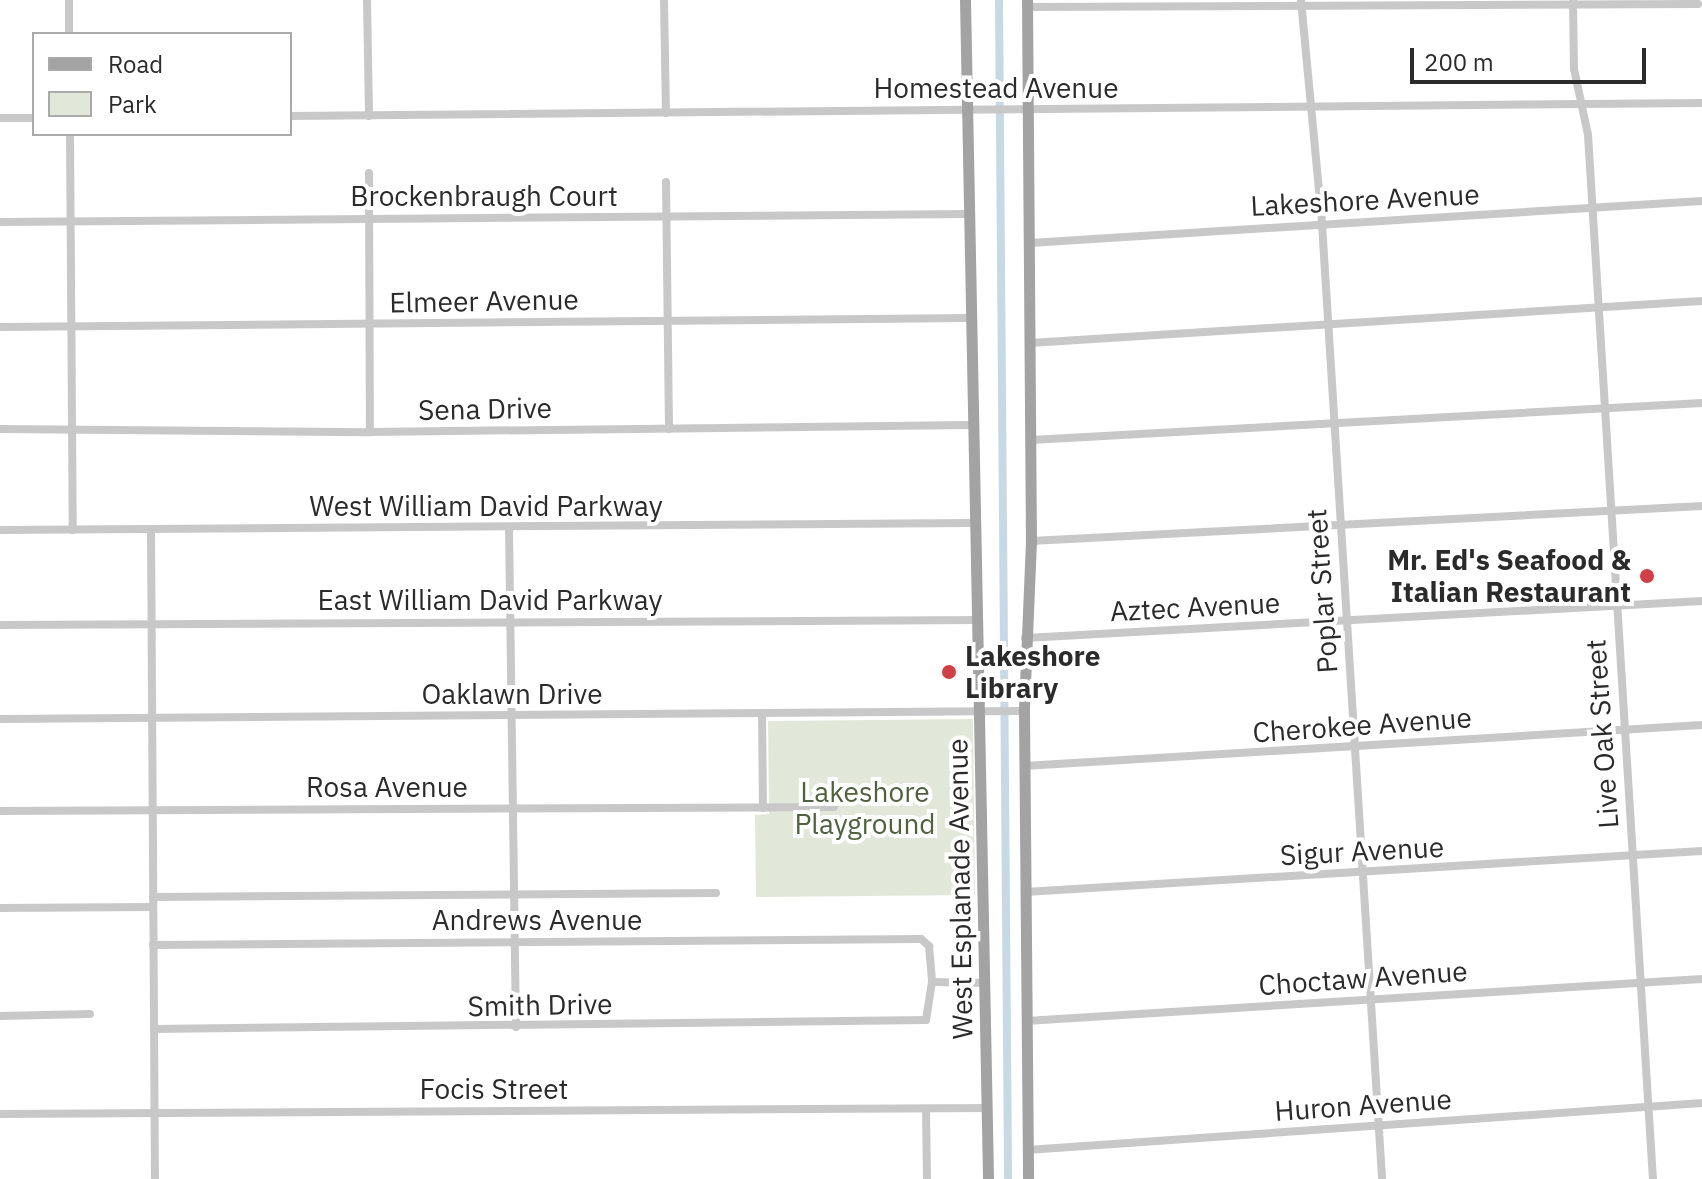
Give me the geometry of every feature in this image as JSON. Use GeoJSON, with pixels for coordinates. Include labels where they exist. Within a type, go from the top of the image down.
{"type":"FeatureCollection","features":[{"type":"Feature","properties":{"kind":"main road","name":"West Esplanade Avenue"},"geometry":{"type":"LineString","coordinates":[[965,0],[973,523],[987,711],[988,1179]]}},
{"type":"Feature","properties":{"kind":"main road"},"geometry":{"type":"LineString","coordinates":[[1027,4],[1031,541],[1020,711],[1024,766],[1028,1179]]}},
{"type":"Feature","properties":{"kind":"street"},"geometry":{"type":"LineString","coordinates":[[69,0],[69,32]]}},
{"type":"Feature","properties":{"kind":"street"},"geometry":{"type":"LineString","coordinates":[[367,0],[369,116]]}},
{"type":"Feature","properties":{"kind":"street"},"geometry":{"type":"LineString","coordinates":[[664,0],[666,113]]}},
{"type":"Feature","properties":{"kind":"street","name":"Live Oak Street"},"geometry":{"type":"LineString","coordinates":[[1573,2],[1574,69],[1581,104],[1592,209],[1653,1179]]}},
{"type":"Feature","properties":{"kind":"street","name":"Poplar Street"},"geometry":{"type":"LineString","coordinates":[[1301,3],[1322,224],[1382,1179]]}},
{"type":"Feature","properties":{"kind":"street"},"geometry":{"type":"LineString","coordinates":[[1027,4],[1698,4]]}},
{"type":"Feature","properties":{"kind":"street","name":"Homestead Avenue"},"geometry":{"type":"LineString","coordinates":[[292,116],[1702,103]]}},
{"type":"Feature","properties":{"kind":"street"},"geometry":{"type":"LineString","coordinates":[[0,118],[32,118]]}},
{"type":"Feature","properties":{"kind":"street"},"geometry":{"type":"LineString","coordinates":[[70,136],[73,530]]}},
{"type":"Feature","properties":{"kind":"street"},"geometry":{"type":"LineString","coordinates":[[369,173],[370,432]]}},
{"type":"Feature","properties":{"kind":"street"},"geometry":{"type":"LineString","coordinates":[[666,182],[669,429]]}},
{"type":"Feature","properties":{"kind":"street","name":"Lakeshore Avenue"},"geometry":{"type":"LineString","coordinates":[[1030,243],[1702,201]]}},
{"type":"Feature","properties":{"kind":"street","name":"Brockenbraugh Court"},"geometry":{"type":"LineString","coordinates":[[0,222],[968,214]]}},
{"type":"Feature","properties":{"kind":"street"},"geometry":{"type":"LineString","coordinates":[[1030,343],[1328,327],[1702,301]]}},
{"type":"Feature","properties":{"kind":"street","name":"Elmeer Avenue"},"geometry":{"type":"LineString","coordinates":[[0,327],[969,318]]}},
{"type":"Feature","properties":{"kind":"street"},"geometry":{"type":"LineString","coordinates":[[1031,440],[1702,403]]}},
{"type":"Feature","properties":{"kind":"street","name":"Sena Drive"},"geometry":{"type":"LineString","coordinates":[[0,429],[370,432],[970,425]]}},
{"type":"Feature","properties":{"kind":"street"},"geometry":{"type":"LineString","coordinates":[[1031,541],[1610,508],[1702,506]]}},
{"type":"Feature","properties":{"kind":"street","name":"West William David Parkway"},"geometry":{"type":"LineString","coordinates":[[0,530],[973,523]]}},
{"type":"Feature","properties":{"kind":"street"},"geometry":{"type":"LineString","coordinates":[[509,528],[516,1027]]}},
{"type":"Feature","properties":{"kind":"street"},"geometry":{"type":"LineString","coordinates":[[151,529],[155,1179]]}},
{"type":"Feature","properties":{"kind":"street","name":"Aztec Avenue"},"geometry":{"type":"LineString","coordinates":[[1025,638],[1702,601]]}},
{"type":"Feature","properties":{"kind":"street","name":"East William David Parkway"},"geometry":{"type":"LineString","coordinates":[[0,625],[981,620]]}},
{"type":"Feature","properties":{"kind":"street","name":"Oaklawn Drive"},"geometry":{"type":"LineString","coordinates":[[0,719],[1020,711]]}},
{"type":"Feature","properties":{"kind":"street"},"geometry":{"type":"LineString","coordinates":[[762,713],[763,808]]}},
{"type":"Feature","properties":{"kind":"street","name":"Cherokee Avenue"},"geometry":{"type":"LineString","coordinates":[[1024,766],[1354,749],[1702,725]]}},
{"type":"Feature","properties":{"kind":"street","name":"Rosa Avenue"},"geometry":{"type":"LineString","coordinates":[[0,811],[834,807]]}},
{"type":"Feature","properties":{"kind":"street","name":"Sigur Avenue"},"geometry":{"type":"LineString","coordinates":[[1025,892],[1702,851]]}},
{"type":"Feature","properties":{"kind":"street"},"geometry":{"type":"LineString","coordinates":[[153,897],[716,893]]}},
{"type":"Feature","properties":{"kind":"street"},"geometry":{"type":"LineString","coordinates":[[0,908],[153,907]]}},
{"type":"Feature","properties":{"kind":"street","name":"Andrews Avenue"},"geometry":{"type":"LineString","coordinates":[[153,945],[921,939],[929,946],[932,982]]}},
{"type":"Feature","properties":{"kind":"street","name":"Choctaw Avenue"},"geometry":{"type":"LineString","coordinates":[[1026,1021],[1702,979]]}},
{"type":"Feature","properties":{"kind":"street"},"geometry":{"type":"LineString","coordinates":[[932,982],[986,983]]}},
{"type":"Feature","properties":{"kind":"street","name":"Smith Drive"},"geometry":{"type":"LineString","coordinates":[[154,1029],[926,1020],[932,982]]}},
{"type":"Feature","properties":{"kind":"street"},"geometry":{"type":"LineString","coordinates":[[0,1016],[90,1014]]}},
{"type":"Feature","properties":{"kind":"street","name":"Huron Avenue"},"geometry":{"type":"LineString","coordinates":[[1027,1150],[1702,1103]]}},
{"type":"Feature","properties":{"kind":"street","name":"Focis Street"},"geometry":{"type":"LineString","coordinates":[[0,1114],[988,1108]]}},
{"type":"Feature","properties":{"kind":"street"},"geometry":{"type":"LineString","coordinates":[[926,1109],[927,1179]]}},
{"type":"Feature","properties":{"kind":"green space","name":"Lakeshore Playground"},"geometry":{"type":"Polygon","coordinates":[[[973,719],[975,895],[756,897],[755,815],[769,814],[768,721],[973,719]]]}},
{"type":"Feature","properties":{"kind":"waterway"},"geometry":{"type":"LineString","coordinates":[[999,0],[1008,1179]]}},
{"type":"Feature","properties":{"kind":"place","name":"Mr. Ed's Seafood & Italian Restaurant"},"geometry":{"type":"Point","coordinates":[1647,576]}},
{"type":"Feature","properties":{"kind":"place","name":"Lakeshore Library"},"geometry":{"type":"Point","coordinates":[949,672]}}]}
